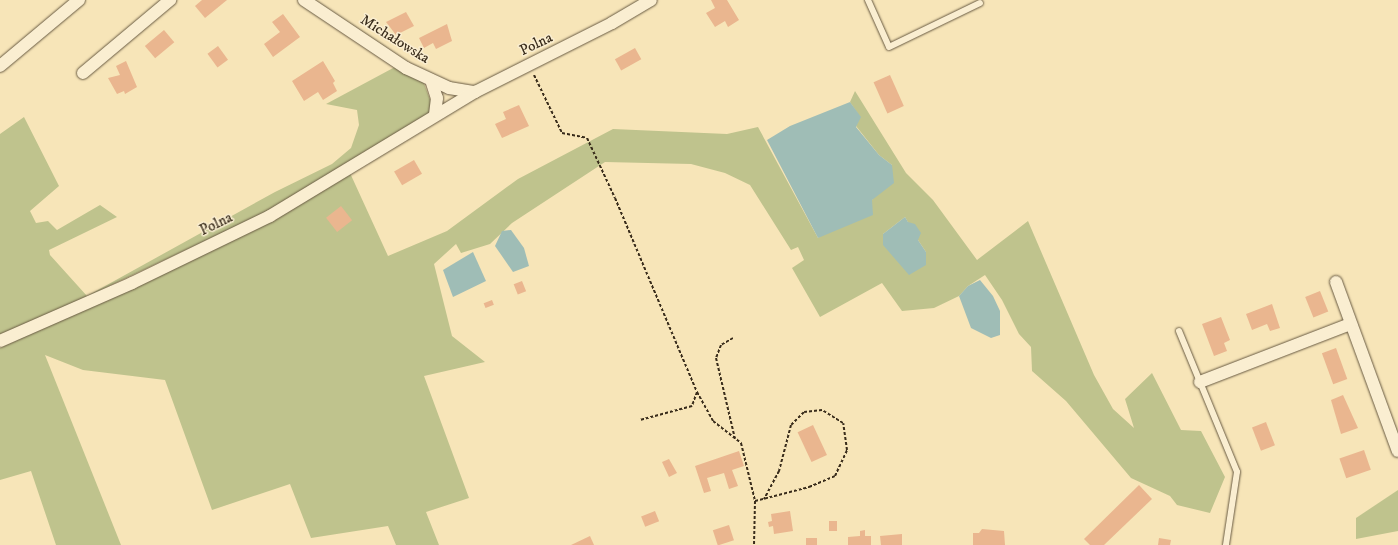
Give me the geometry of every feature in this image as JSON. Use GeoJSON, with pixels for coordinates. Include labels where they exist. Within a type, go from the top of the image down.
{"type":"FeatureCollection","features":[{"type":"Feature","properties":{"kind":"street"},"geometry":{"type":"LineString","coordinates":[[0,66],[79,0]]}},
{"type":"Feature","properties":{"kind":"street"},"geometry":{"type":"LineString","coordinates":[[83,73],[170,0]]}},
{"type":"Feature","properties":{"kind":"street","name":"Michałowska"},"geometry":{"type":"LineString","coordinates":[[304,0],[406,68],[449,88],[475,92]]}},
{"type":"Feature","properties":{"kind":"street","name":"Polna"},"geometry":{"type":"LineString","coordinates":[[0,341],[132,283],[270,216],[475,92],[612,24],[651,0]]}},
{"type":"Feature","properties":{"kind":"street"},"geometry":{"type":"LineString","coordinates":[[431,80],[437,98],[435,115]]}},
{"type":"Feature","properties":{"kind":"street"},"geometry":{"type":"LineString","coordinates":[[1336,282],[1350,324],[1398,451]]}},
{"type":"Feature","properties":{"kind":"street"},"geometry":{"type":"LineString","coordinates":[[1200,382],[1350,324]]}},
{"type":"Feature","properties":{"kind":"lane"},"geometry":{"type":"LineString","coordinates":[[868,0],[889,47],[980,3]]}},
{"type":"Feature","properties":{"kind":"lane"},"geometry":{"type":"LineString","coordinates":[[1179,331],[1237,472],[1226,545]]}},
{"type":"Feature","properties":{"kind":"path"},"geometry":{"type":"LineString","coordinates":[[529,65],[562,132],[587,138],[697,392],[713,421],[735,440],[741,443],[755,501],[754,545]]}},
{"type":"Feature","properties":{"kind":"path"},"geometry":{"type":"LineString","coordinates":[[733,338],[721,345],[716,358],[735,440]]}},
{"type":"Feature","properties":{"kind":"path"},"geometry":{"type":"LineString","coordinates":[[640,420],[692,406],[697,392]]}},
{"type":"Feature","properties":{"kind":"path"},"geometry":{"type":"LineString","coordinates":[[755,501],[764,499],[809,487],[835,476],[847,450],[843,423],[822,410],[804,412],[791,425],[779,471],[764,499]]}},
{"type":"Feature","properties":{"kind":"green space"},"geometry":{"type":"Polygon","coordinates":[[[395,67],[423,81],[431,102],[429,114],[268,211],[0,337],[0,134],[24,117],[59,186],[30,211],[36,223],[48,221],[57,230],[100,205],[117,217],[49,250],[50,255],[87,296],[275,192],[332,164],[351,148],[359,125],[357,110],[326,104],[395,67]]]}},
{"type":"Feature","properties":{"kind":"green space"},"geometry":{"type":"Polygon","coordinates":[[[855,91],[906,173],[933,200],[977,260],[1028,221],[1094,375],[1113,409],[1134,428],[1125,399],[1152,373],[1181,430],[1201,431],[1225,477],[1210,513],[1177,505],[1170,496],[1131,478],[1066,401],[1032,371],[1031,347],[1019,334],[1002,300],[985,275],[968,286],[959,296],[934,308],[902,311],[882,283],[820,317],[792,268],[804,260],[798,247],[791,250],[750,185],[725,173],[691,164],[605,162],[512,223],[490,244],[461,253],[456,244],[434,264],[452,336],[485,362],[424,376],[469,498],[426,512],[439,545],[396,545],[388,526],[311,538],[290,484],[212,510],[165,380],[83,370],[45,355],[121,545],[56,545],[31,471],[0,480],[0,348],[94,304],[350,173],[388,256],[447,231],[518,179],[613,129],[727,134],[758,127],[818,238],[872,200],[892,165],[879,155],[856,126],[860,117],[850,102],[855,91]],[[905,217],[883,234],[884,245],[926,252],[905,217]]]}},
{"type":"Feature","properties":{"kind":"green space"},"geometry":{"type":"Polygon","coordinates":[[[1398,490],[1398,531],[1356,539],[1356,518],[1398,490]]]}},
{"type":"Feature","properties":{"kind":"water"},"geometry":{"type":"Polygon","coordinates":[[[850,102],[861,117],[856,127],[879,155],[892,165],[894,183],[872,200],[873,215],[818,238],[767,140],[790,126],[850,102]]]}},
{"type":"Feature","properties":{"kind":"water"},"geometry":{"type":"Polygon","coordinates":[[[905,217],[908,222],[915,224],[921,233],[918,240],[926,252],[926,265],[909,275],[883,245],[883,234],[905,217]]]}},
{"type":"Feature","properties":{"kind":"water"},"geometry":{"type":"Polygon","coordinates":[[[511,230],[524,248],[529,266],[513,272],[495,246],[502,231],[511,230]]]}},
{"type":"Feature","properties":{"kind":"water"},"geometry":{"type":"Polygon","coordinates":[[[473,252],[486,281],[453,297],[443,270],[473,252]]]}},
{"type":"Feature","properties":{"kind":"water"},"geometry":{"type":"Polygon","coordinates":[[[980,280],[993,296],[1000,311],[1000,335],[991,338],[971,328],[959,296],[968,286],[980,280]]]}},
{"type":"Feature","properties":{"kind":"building"},"geometry":{"type":"Polygon","coordinates":[[[202,0],[227,0],[205,18],[195,6],[202,0]]]}},
{"type":"Feature","properties":{"kind":"building"},"geometry":{"type":"Polygon","coordinates":[[[711,0],[727,0],[739,20],[728,27],[725,21],[715,27],[706,13],[715,8],[711,0]]]}},
{"type":"Feature","properties":{"kind":"building"},"geometry":{"type":"Polygon","coordinates":[[[406,12],[414,26],[396,35],[386,22],[406,12]]]}},
{"type":"Feature","properties":{"kind":"building"},"geometry":{"type":"Polygon","coordinates":[[[283,14],[300,37],[273,57],[264,44],[280,32],[272,22],[283,14]]]}},
{"type":"Feature","properties":{"kind":"building"},"geometry":{"type":"Polygon","coordinates":[[[447,24],[452,41],[436,49],[433,43],[424,48],[419,38],[447,24]]]}},
{"type":"Feature","properties":{"kind":"building"},"geometry":{"type":"Polygon","coordinates":[[[164,30],[174,42],[155,58],[145,46],[164,30]]]}},
{"type":"Feature","properties":{"kind":"building"},"geometry":{"type":"Polygon","coordinates":[[[218,46],[228,60],[217,67],[207,54],[218,46]]]}},
{"type":"Feature","properties":{"kind":"building"},"geometry":{"type":"Polygon","coordinates":[[[635,48],[641,59],[621,71],[615,59],[635,48]]]}},
{"type":"Feature","properties":{"kind":"building"},"geometry":{"type":"Polygon","coordinates":[[[126,61],[137,87],[125,94],[124,91],[117,94],[108,78],[120,75],[116,66],[126,61]]]}},
{"type":"Feature","properties":{"kind":"building"},"geometry":{"type":"Polygon","coordinates":[[[323,61],[335,81],[333,83],[337,91],[323,100],[318,92],[304,101],[292,81],[323,61]]]}},
{"type":"Feature","properties":{"kind":"building"},"geometry":{"type":"Polygon","coordinates":[[[890,75],[904,106],[887,113],[874,82],[890,75]]]}},
{"type":"Feature","properties":{"kind":"building"},"geometry":{"type":"Polygon","coordinates":[[[519,105],[529,126],[502,138],[495,124],[506,119],[503,112],[519,105]]]}},
{"type":"Feature","properties":{"kind":"building"},"geometry":{"type":"Polygon","coordinates":[[[414,160],[422,174],[402,185],[394,172],[414,160]]]}},
{"type":"Feature","properties":{"kind":"building"},"geometry":{"type":"Polygon","coordinates":[[[341,206],[352,220],[337,232],[326,218],[341,206]]]}},
{"type":"Feature","properties":{"kind":"building"},"geometry":{"type":"Polygon","coordinates":[[[522,281],[526,291],[518,295],[514,284],[522,281]]]}},
{"type":"Feature","properties":{"kind":"building"},"geometry":{"type":"Polygon","coordinates":[[[1320,291],[1328,311],[1313,317],[1305,297],[1320,291]]]}},
{"type":"Feature","properties":{"kind":"building"},"geometry":{"type":"Polygon","coordinates":[[[492,300],[494,305],[486,308],[484,303],[492,300]]]}},
{"type":"Feature","properties":{"kind":"building"},"geometry":{"type":"Polygon","coordinates":[[[1272,304],[1280,328],[1270,331],[1267,324],[1252,330],[1246,314],[1272,304]]]}},
{"type":"Feature","properties":{"kind":"building"},"geometry":{"type":"Polygon","coordinates":[[[1221,317],[1230,340],[1224,343],[1227,351],[1214,356],[1202,324],[1221,317]]]}},
{"type":"Feature","properties":{"kind":"building"},"geometry":{"type":"Polygon","coordinates":[[[1336,348],[1347,379],[1333,384],[1322,353],[1336,348]]]}},
{"type":"Feature","properties":{"kind":"building"},"geometry":{"type":"Polygon","coordinates":[[[1343,395],[1358,428],[1341,434],[1331,400],[1343,395]]]}},
{"type":"Feature","properties":{"kind":"building"},"geometry":{"type":"Polygon","coordinates":[[[1266,422],[1275,445],[1261,451],[1252,427],[1266,422]]]}},
{"type":"Feature","properties":{"kind":"building"},"geometry":{"type":"Polygon","coordinates":[[[813,425],[827,455],[812,462],[798,432],[813,425]]]}},
{"type":"Feature","properties":{"kind":"building"},"geometry":{"type":"Polygon","coordinates":[[[1364,450],[1371,470],[1346,478],[1339,458],[1364,450]]]}},
{"type":"Feature","properties":{"kind":"building"},"geometry":{"type":"Polygon","coordinates":[[[739,451],[744,466],[732,470],[738,486],[729,489],[724,473],[707,478],[711,491],[704,493],[695,466],[739,451]]]}},
{"type":"Feature","properties":{"kind":"building"},"geometry":{"type":"Polygon","coordinates":[[[669,459],[677,473],[669,477],[662,462],[669,459]]]}},
{"type":"Feature","properties":{"kind":"building"},"geometry":{"type":"Polygon","coordinates":[[[1139,485],[1152,499],[1104,545],[1090,545],[1084,539],[1139,485]]]}},
{"type":"Feature","properties":{"kind":"building"},"geometry":{"type":"Polygon","coordinates":[[[655,511],[659,521],[645,527],[641,517],[655,511]]]}},
{"type":"Feature","properties":{"kind":"building"},"geometry":{"type":"Polygon","coordinates":[[[790,511],[793,531],[774,534],[773,526],[769,527],[768,522],[772,521],[771,514],[790,511]]]}},
{"type":"Feature","properties":{"kind":"building"},"geometry":{"type":"Polygon","coordinates":[[[829,521],[837,521],[837,531],[829,531],[829,521]]]}},
{"type":"Feature","properties":{"kind":"building"},"geometry":{"type":"Polygon","coordinates":[[[729,525],[734,540],[718,545],[713,530],[729,525]]]}},
{"type":"Feature","properties":{"kind":"building"},"geometry":{"type":"Polygon","coordinates":[[[982,529],[1004,531],[1005,545],[973,545],[973,533],[979,533],[982,529]]]}},
{"type":"Feature","properties":{"kind":"building"},"geometry":{"type":"Polygon","coordinates":[[[865,530],[865,536],[871,536],[871,545],[848,545],[848,537],[860,536],[860,531],[865,530]]]}},
{"type":"Feature","properties":{"kind":"building"},"geometry":{"type":"Polygon","coordinates":[[[902,534],[902,545],[881,545],[880,536],[902,534]]]}},
{"type":"Feature","properties":{"kind":"building"},"geometry":{"type":"Polygon","coordinates":[[[590,536],[594,545],[571,545],[590,536]]]}},
{"type":"Feature","properties":{"kind":"building"},"geometry":{"type":"Polygon","coordinates":[[[806,538],[817,538],[817,545],[806,545],[806,538]]]}},
{"type":"Feature","properties":{"kind":"building"},"geometry":{"type":"Polygon","coordinates":[[[1159,538],[1171,540],[1170,545],[1158,545],[1159,538]]]}}]}
